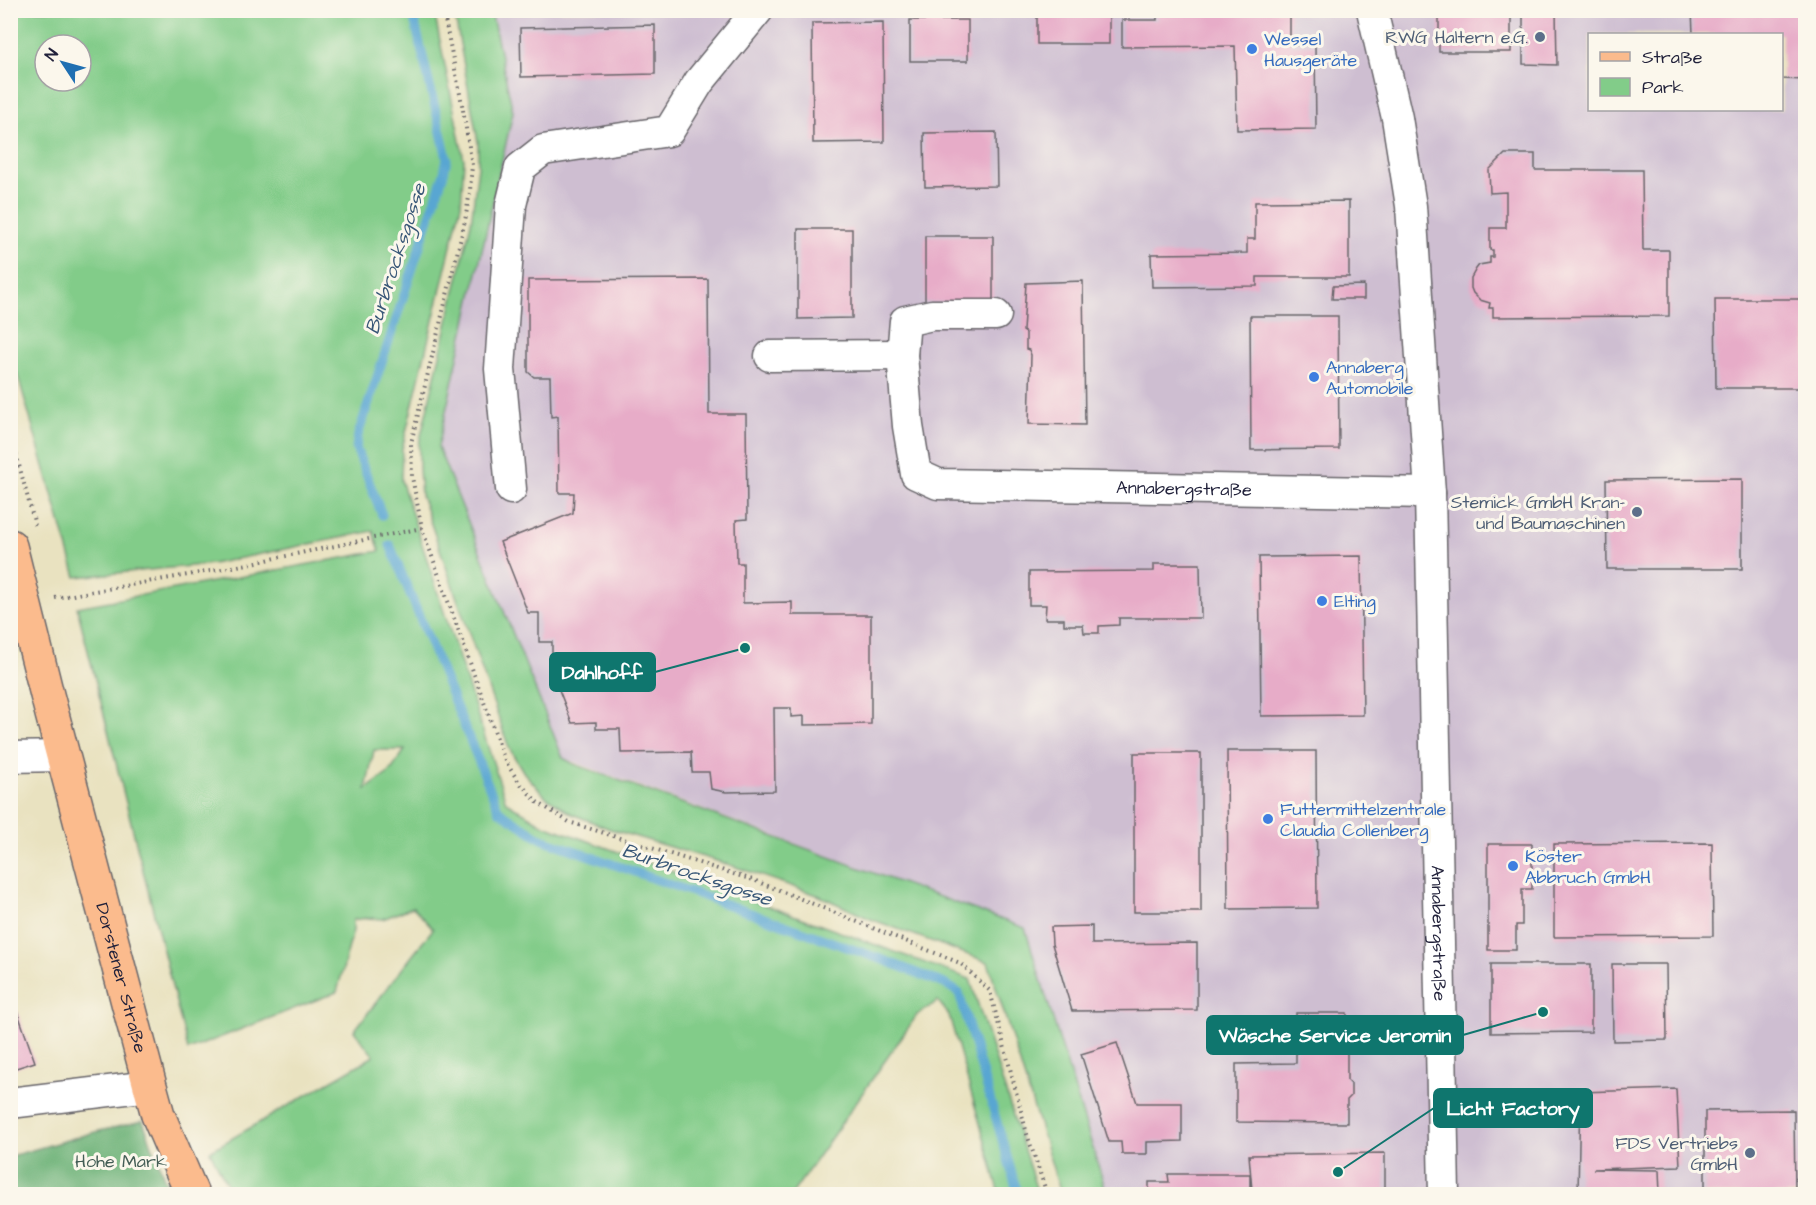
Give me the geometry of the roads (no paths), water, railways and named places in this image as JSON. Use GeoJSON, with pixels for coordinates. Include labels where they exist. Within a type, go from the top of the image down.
{"type":"FeatureCollection","features":[{"type":"Feature","properties":{"kind":"main road","name":"Dorstener Straße"},"geometry":{"type":"LineString","coordinates":[[12,558],[158,1115],[192,1194]]}},
{"type":"Feature","properties":{"kind":"street"},"geometry":{"type":"LineString","coordinates":[[511,489],[500,369],[511,205],[520,168],[543,150],[669,131],[699,82],[758,10]]}},
{"type":"Feature","properties":{"kind":"street","name":"Annabergstraße"},"geometry":{"type":"LineString","coordinates":[[1372,10],[1397,118],[1412,206],[1430,493],[1444,1194]]}},
{"type":"Feature","properties":{"kind":"street"},"geometry":{"type":"LineString","coordinates":[[770,356],[902,355],[905,321],[932,315],[996,315]]}},
{"type":"Feature","properties":{"kind":"street","name":"Annabergstraße"},"geometry":{"type":"LineString","coordinates":[[902,355],[908,426],[916,474],[938,484],[1430,493]]}},
{"type":"Feature","properties":{"kind":"street"},"geometry":{"type":"LineString","coordinates":[[10,757],[63,756]]}},
{"type":"Feature","properties":{"kind":"street"},"geometry":{"type":"LineString","coordinates":[[10,1102],[150,1086]]}},
{"type":"Feature","properties":{"kind":"waterway","name":"Burbrocksgosse"},"geometry":{"type":"LineString","coordinates":[[382,515],[356,448],[358,435],[447,158],[412,10]]}},
{"type":"Feature","properties":{"kind":"waterway","name":"Burbrocksgosse"},"geometry":{"type":"LineString","coordinates":[[390,545],[499,811],[542,839],[886,961],[947,985],[959,993],[1018,1194]]}},
{"type":"Feature","properties":{"kind":"place","name":"RWG Haltern e.G."},"geometry":{"type":"Point","coordinates":[1540,37]}},
{"type":"Feature","properties":{"kind":"place","name":"Wessel Hausgeräte"},"geometry":{"type":"Point","coordinates":[1252,49]}},
{"type":"Feature","properties":{"kind":"place","name":"Annaberg Automobile"},"geometry":{"type":"Point","coordinates":[1314,377]}},
{"type":"Feature","properties":{"kind":"place","name":"Stemick GmbH Kran- und Baumaschinen"},"geometry":{"type":"Point","coordinates":[1637,512]}},
{"type":"Feature","properties":{"kind":"place","name":"Elting"},"geometry":{"type":"Point","coordinates":[1322,601]}},
{"type":"Feature","properties":{"kind":"place","name":"Dahlhoff"},"geometry":{"type":"Point","coordinates":[745,648]}},
{"type":"Feature","properties":{"kind":"place","name":"Futtermittelzentrale Claudia Collenberg"},"geometry":{"type":"Point","coordinates":[1268,819]}},
{"type":"Feature","properties":{"kind":"place","name":"Köster Abbruch GmbH"},"geometry":{"type":"Point","coordinates":[1513,866]}},
{"type":"Feature","properties":{"kind":"place","name":"Wäsche Service Jeromin"},"geometry":{"type":"Point","coordinates":[1543,1012]}},
{"type":"Feature","properties":{"kind":"place","name":"FDS Vertriebs GmbH"},"geometry":{"type":"Point","coordinates":[1750,1153]}},
{"type":"Feature","properties":{"kind":"place","name":"Licht Factory"},"geometry":{"type":"Point","coordinates":[1338,1172]}},
{"type":"Feature","properties":{"kind":"park label","name":"Hohe Mark"},"geometry":{"type":"Point","coordinates":[121,1161]}}]}
